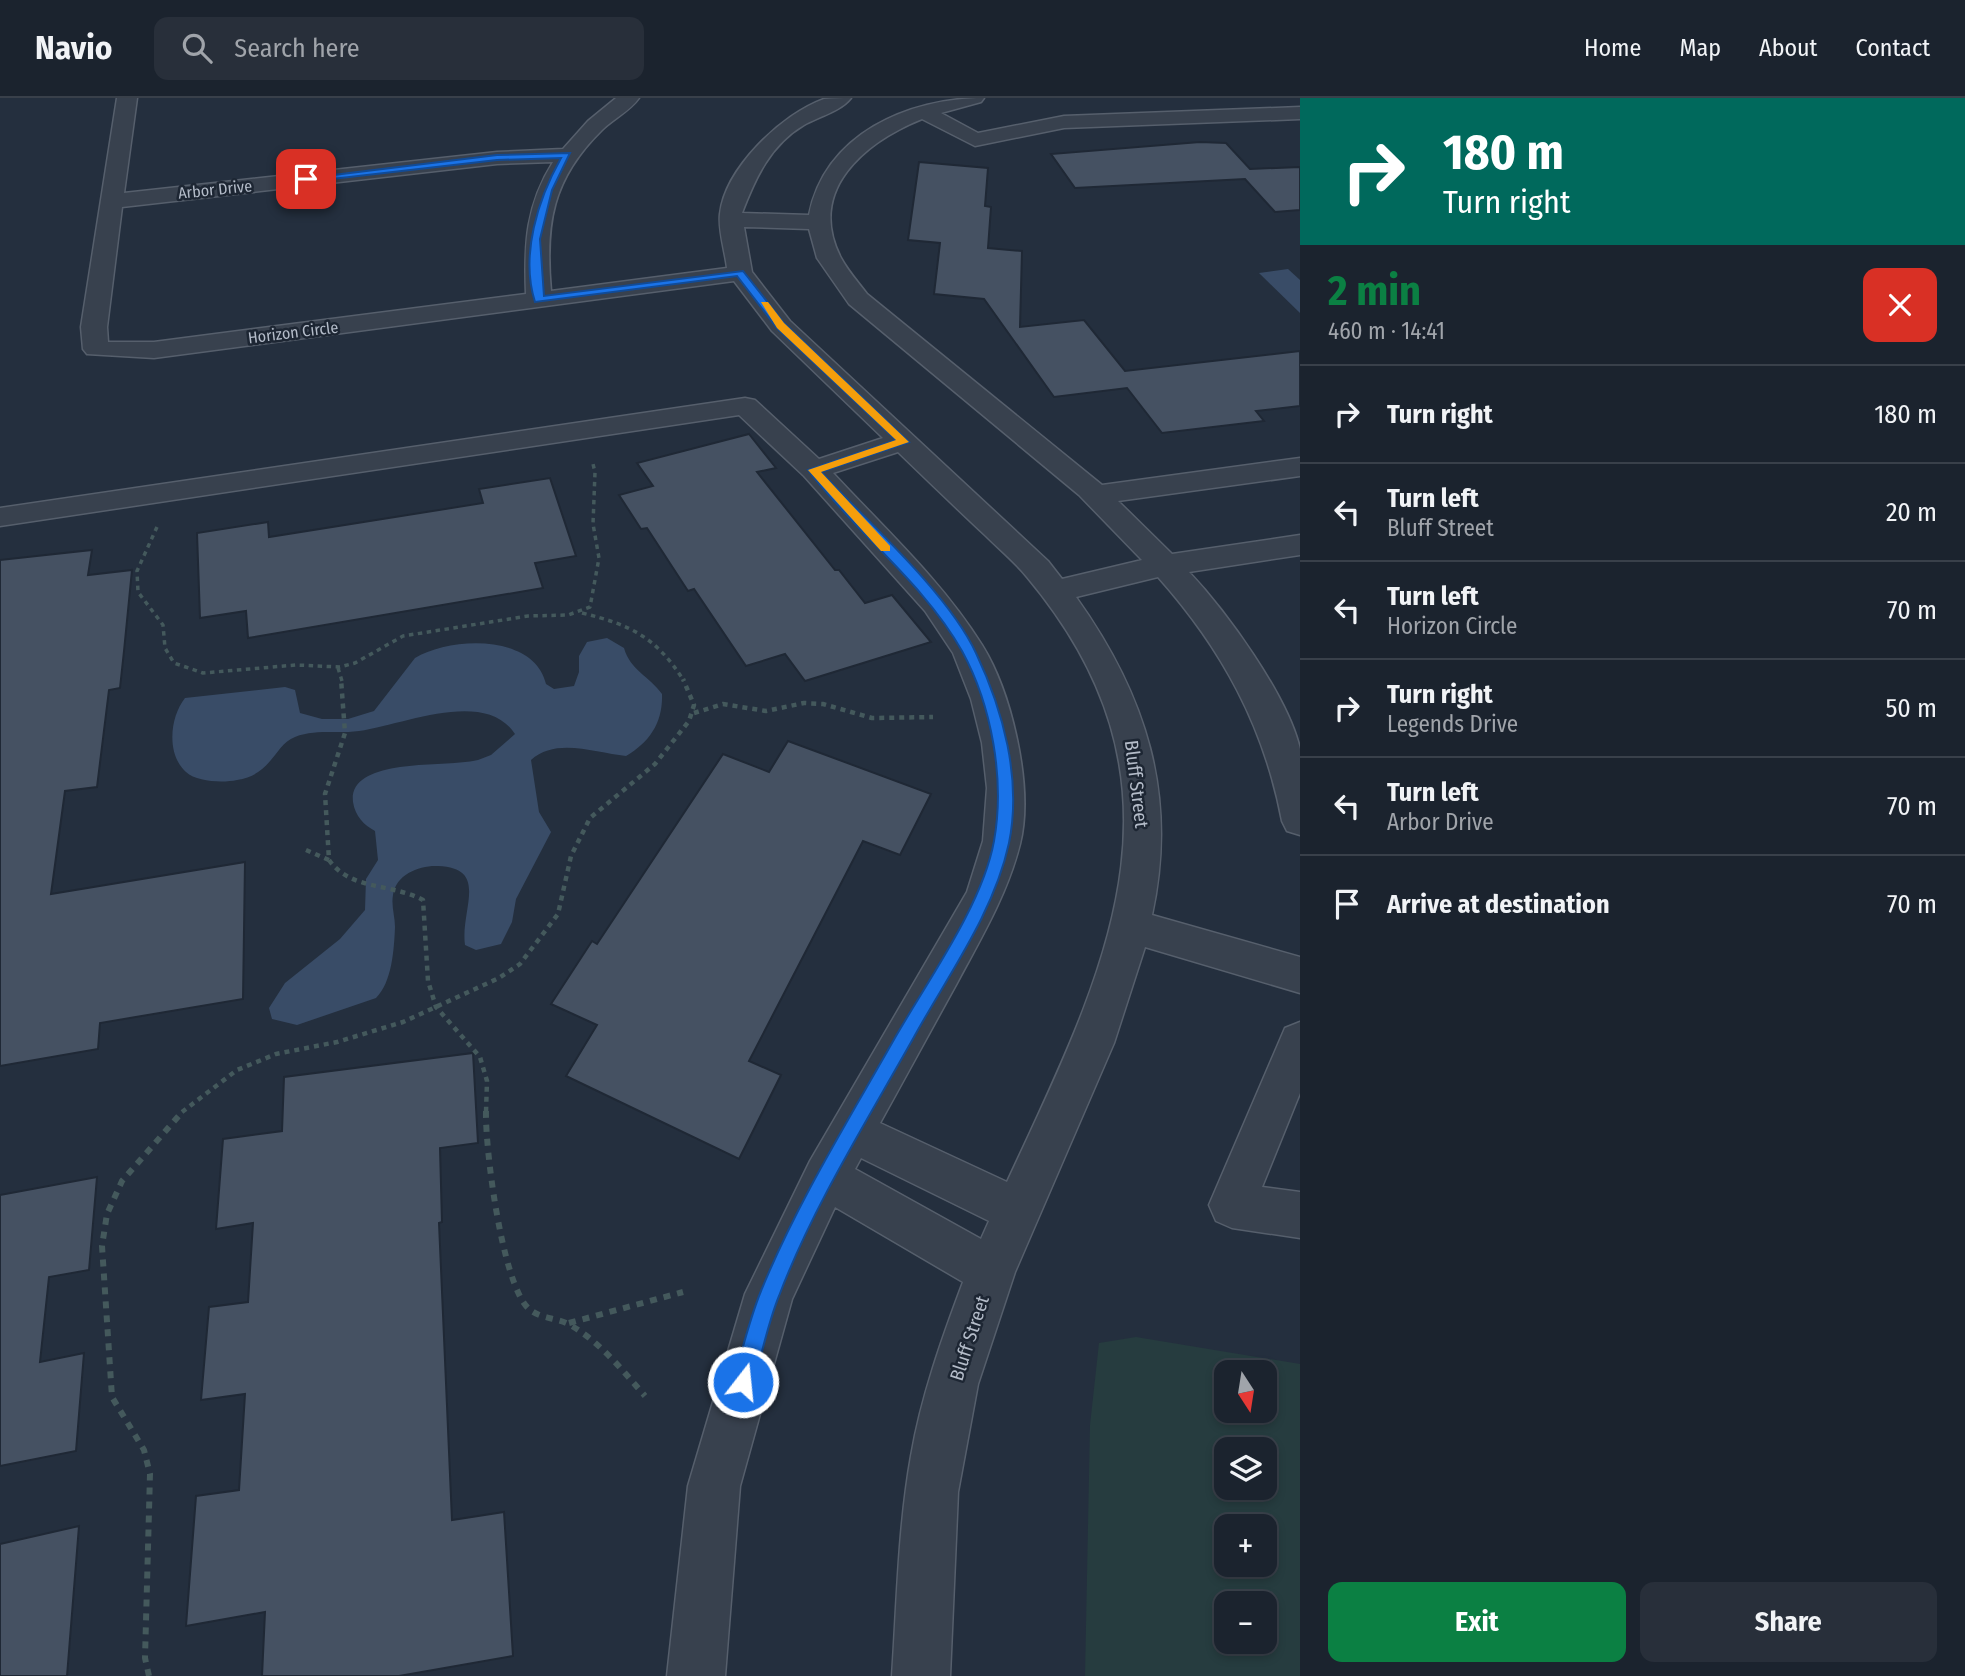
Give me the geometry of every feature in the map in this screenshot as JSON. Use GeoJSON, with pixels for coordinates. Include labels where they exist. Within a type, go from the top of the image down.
{"type":"FeatureCollection","features":[{"type":"Feature","properties":{"kind":"street","name":"Horizon Circle"},"geometry":{"type":"LineString","coordinates":[[127,98],[94,327],[96,349],[154,350],[740,273]]}},
{"type":"Feature","properties":{"kind":"street"},"geometry":{"type":"LineString","coordinates":[[539,300],[536,239],[548,190],[567,155],[610,112],[629,98]]}},
{"type":"Feature","properties":{"kind":"street","name":"Bluff Street"},"geometry":{"type":"LineString","coordinates":[[841,98],[793,123],[757,156],[740,183],[732,220],[740,273],[781,326],[1037,568],[1056,591],[1093,644],[1131,734],[1145,819],[1142,865],[1128,945],[1094,1038],[991,1271],[952,1387],[930,1497],[920,1676]]}},
{"type":"Feature","properties":{"kind":"street"},"geometry":{"type":"LineString","coordinates":[[974,98],[900,121],[854,148],[832,176],[824,195],[819,222],[829,258],[859,299],[1096,495],[1209,613],[1259,695],[1278,739],[1300,821]]}},
{"type":"Feature","properties":{"kind":"street"},"geometry":{"type":"LineString","coordinates":[[925,112],[975,139],[1064,122],[1300,113]]}},
{"type":"Feature","properties":{"kind":"street","name":"Arbor Drive"},"geometry":{"type":"LineString","coordinates":[[114,201],[497,158],[567,155]]}},
{"type":"Feature","properties":{"kind":"street"},"geometry":{"type":"LineString","coordinates":[[732,220],[819,222]]}},
{"type":"Feature","properties":{"kind":"street"},"geometry":{"type":"LineString","coordinates":[[0,517],[745,406],[814,470],[956,628],[988,699],[1000,743],[1005,788],[1002,841],[985,895],[826,1177],[769,1294],[714,1486],[696,1676]]}},
{"type":"Feature","properties":{"kind":"street"},"geometry":{"type":"LineString","coordinates":[[814,470],[904,442]]}},
{"type":"Feature","properties":{"kind":"street"},"geometry":{"type":"LineString","coordinates":[[1096,495],[1300,467]]}},
{"type":"Feature","properties":{"kind":"street"},"geometry":{"type":"LineString","coordinates":[[1056,591],[1165,565],[1300,545]]}},
{"type":"Feature","properties":{"kind":"street"},"geometry":{"type":"LineString","coordinates":[[1131,926],[1300,975]]}},
{"type":"Feature","properties":{"kind":"street"},"geometry":{"type":"LineString","coordinates":[[1300,1041],[1231,1205],[1300,1215]]}},
{"type":"Feature","properties":{"kind":"street"},"geometry":{"type":"LineString","coordinates":[[851,1131],[1018,1211]]}},
{"type":"Feature","properties":{"kind":"street"},"geometry":{"type":"LineString","coordinates":[[826,1177],[991,1271]]}},
{"type":"Feature","properties":{"kind":"path"},"geometry":{"type":"LineString","coordinates":[[582,613],[590,607],[599,558],[594,531],[595,472],[591,455]]}},
{"type":"Feature","properties":{"kind":"path"},"geometry":{"type":"LineString","coordinates":[[157,520],[155,538],[141,565],[136,585],[141,599],[161,621],[165,649],[178,667],[206,675],[297,664],[338,668],[350,665],[374,648],[404,635],[530,616],[582,613],[615,620],[650,637],[689,688],[693,697],[694,713]]}},
{"type":"Feature","properties":{"kind":"path"},"geometry":{"type":"LineString","coordinates":[[338,668],[345,690],[344,734],[342,749],[328,775],[325,794],[329,860],[333,869],[343,876],[413,893],[423,900],[426,910],[423,944],[436,1007],[480,1057],[487,1081],[486,1122],[506,1263],[515,1285],[530,1309],[544,1318],[568,1323],[596,1341],[645,1396]]}},
{"type":"Feature","properties":{"kind":"path"},"geometry":{"type":"LineString","coordinates":[[149,1676],[145,1648],[150,1474],[148,1453],[139,1438],[118,1416],[112,1398],[102,1263],[107,1214],[122,1181],[176,1117],[198,1097],[237,1070],[276,1054],[390,1027],[510,971],[536,946],[558,914],[571,856],[584,827],[598,811],[655,764],[694,713],[723,704],[766,710],[804,703],[823,704],[872,718],[933,717]]}},
{"type":"Feature","properties":{"kind":"path"},"geometry":{"type":"LineString","coordinates":[[306,850],[329,860]]}},
{"type":"Feature","properties":{"kind":"path"},"geometry":{"type":"LineString","coordinates":[[568,1323],[683,1292]]}},
{"type":"Feature","properties":{"kind":"green space"},"geometry":{"type":"Polygon","coordinates":[[[1136,1337],[1276,1360],[1214,1360],[1214,1423],[1278,1423],[1278,1360],[1300,1364],[1300,1676],[1085,1676],[1090,1425],[1099,1343],[1136,1337]]]}},
{"type":"Feature","properties":{"kind":"water"},"geometry":{"type":"Polygon","coordinates":[[[1288,269],[1300,280],[1300,313],[1259,273],[1288,269]]]}},
{"type":"Feature","properties":{"kind":"water"},"geometry":{"type":"Polygon","coordinates":[[[607,638],[624,648],[635,667],[662,694],[660,714],[648,738],[626,756],[564,748],[541,753],[531,760],[539,812],[551,832],[516,899],[512,922],[501,944],[476,950],[465,945],[469,893],[463,874],[438,866],[417,869],[404,876],[395,888],[391,965],[386,983],[376,998],[297,1025],[272,1019],[269,1008],[285,983],[340,939],[365,910],[366,879],[378,860],[375,831],[361,820],[354,807],[356,787],[366,777],[383,771],[478,760],[491,755],[515,734],[501,720],[484,713],[464,711],[420,717],[359,731],[311,733],[288,741],[265,766],[249,777],[231,781],[210,781],[186,772],[175,756],[173,725],[185,698],[285,687],[295,690],[300,713],[322,719],[348,719],[374,711],[415,658],[430,651],[469,644],[509,648],[525,655],[538,667],[546,684],[554,689],[574,686],[579,672],[579,656],[587,642],[607,638]]]}},
{"type":"Feature","properties":{"kind":"building"},"geometry":{"type":"Polygon","coordinates":[[[1200,142],[1226,143],[1250,169],[1300,167],[1300,210],[1275,212],[1245,179],[1075,188],[1051,154],[1200,142]]]}},
{"type":"Feature","properties":{"kind":"building"},"geometry":{"type":"Polygon","coordinates":[[[919,162],[988,168],[985,206],[991,207],[988,248],[1022,251],[1020,327],[1084,320],[1125,371],[1300,351],[1300,406],[1256,411],[1264,421],[1162,433],[1127,388],[1054,397],[984,299],[934,294],[940,243],[908,240],[919,162]]]}},
{"type":"Feature","properties":{"kind":"building"},"geometry":{"type":"Polygon","coordinates":[[[749,434],[776,468],[757,472],[835,570],[839,570],[865,603],[892,595],[931,642],[805,681],[785,654],[746,666],[694,589],[688,591],[647,528],[641,529],[619,495],[653,486],[637,463],[749,434]]]}},
{"type":"Feature","properties":{"kind":"building"},"geometry":{"type":"Polygon","coordinates":[[[550,478],[576,556],[535,563],[543,588],[248,638],[246,611],[200,618],[197,533],[268,522],[269,537],[483,503],[479,489],[550,478]]]}},
{"type":"Feature","properties":{"kind":"building"},"geometry":{"type":"Polygon","coordinates":[[[92,550],[88,575],[132,570],[120,688],[109,690],[97,787],[65,791],[51,894],[245,862],[243,999],[100,1023],[98,1049],[0,1066],[0,560],[92,550]]]}},
{"type":"Feature","properties":{"kind":"building"},"geometry":{"type":"Polygon","coordinates":[[[788,741],[931,794],[900,855],[863,841],[749,1061],[781,1075],[739,1159],[566,1076],[597,1025],[551,1004],[592,941],[597,944],[723,754],[769,772],[788,741]]]}},
{"type":"Feature","properties":{"kind":"building"},"geometry":{"type":"Polygon","coordinates":[[[473,1053],[478,1143],[440,1148],[442,1222],[439,1223],[452,1520],[504,1512],[513,1656],[399,1676],[262,1676],[265,1612],[186,1626],[196,1496],[239,1490],[245,1394],[201,1400],[209,1307],[248,1302],[253,1223],[216,1229],[223,1139],[282,1131],[284,1077],[473,1053]]]}},
{"type":"Feature","properties":{"kind":"building"},"geometry":{"type":"Polygon","coordinates":[[[97,1177],[89,1270],[49,1277],[40,1362],[84,1353],[76,1451],[0,1466],[0,1195],[97,1177]]]}},
{"type":"Feature","properties":{"kind":"building"},"geometry":{"type":"Polygon","coordinates":[[[79,1526],[67,1676],[0,1676],[0,1544],[79,1526]]]}},
{"type":"Feature","properties":{"kind":"slow traffic"},"geometry":{"type":"LineString","coordinates":[[764,305],[781,326],[904,442],[814,470],[886,549]]}},
{"type":"Feature","properties":{"kind":"route"},"geometry":{"type":"LineString","coordinates":[[306,179],[497,158],[567,155],[543,202],[536,239],[539,300],[740,273],[781,326],[904,442],[814,470],[936,603],[956,628],[969,651],[988,699],[1000,743],[1005,788],[1002,841],[985,895],[851,1131],[795,1237],[769,1294],[743,1382]]}}]}
